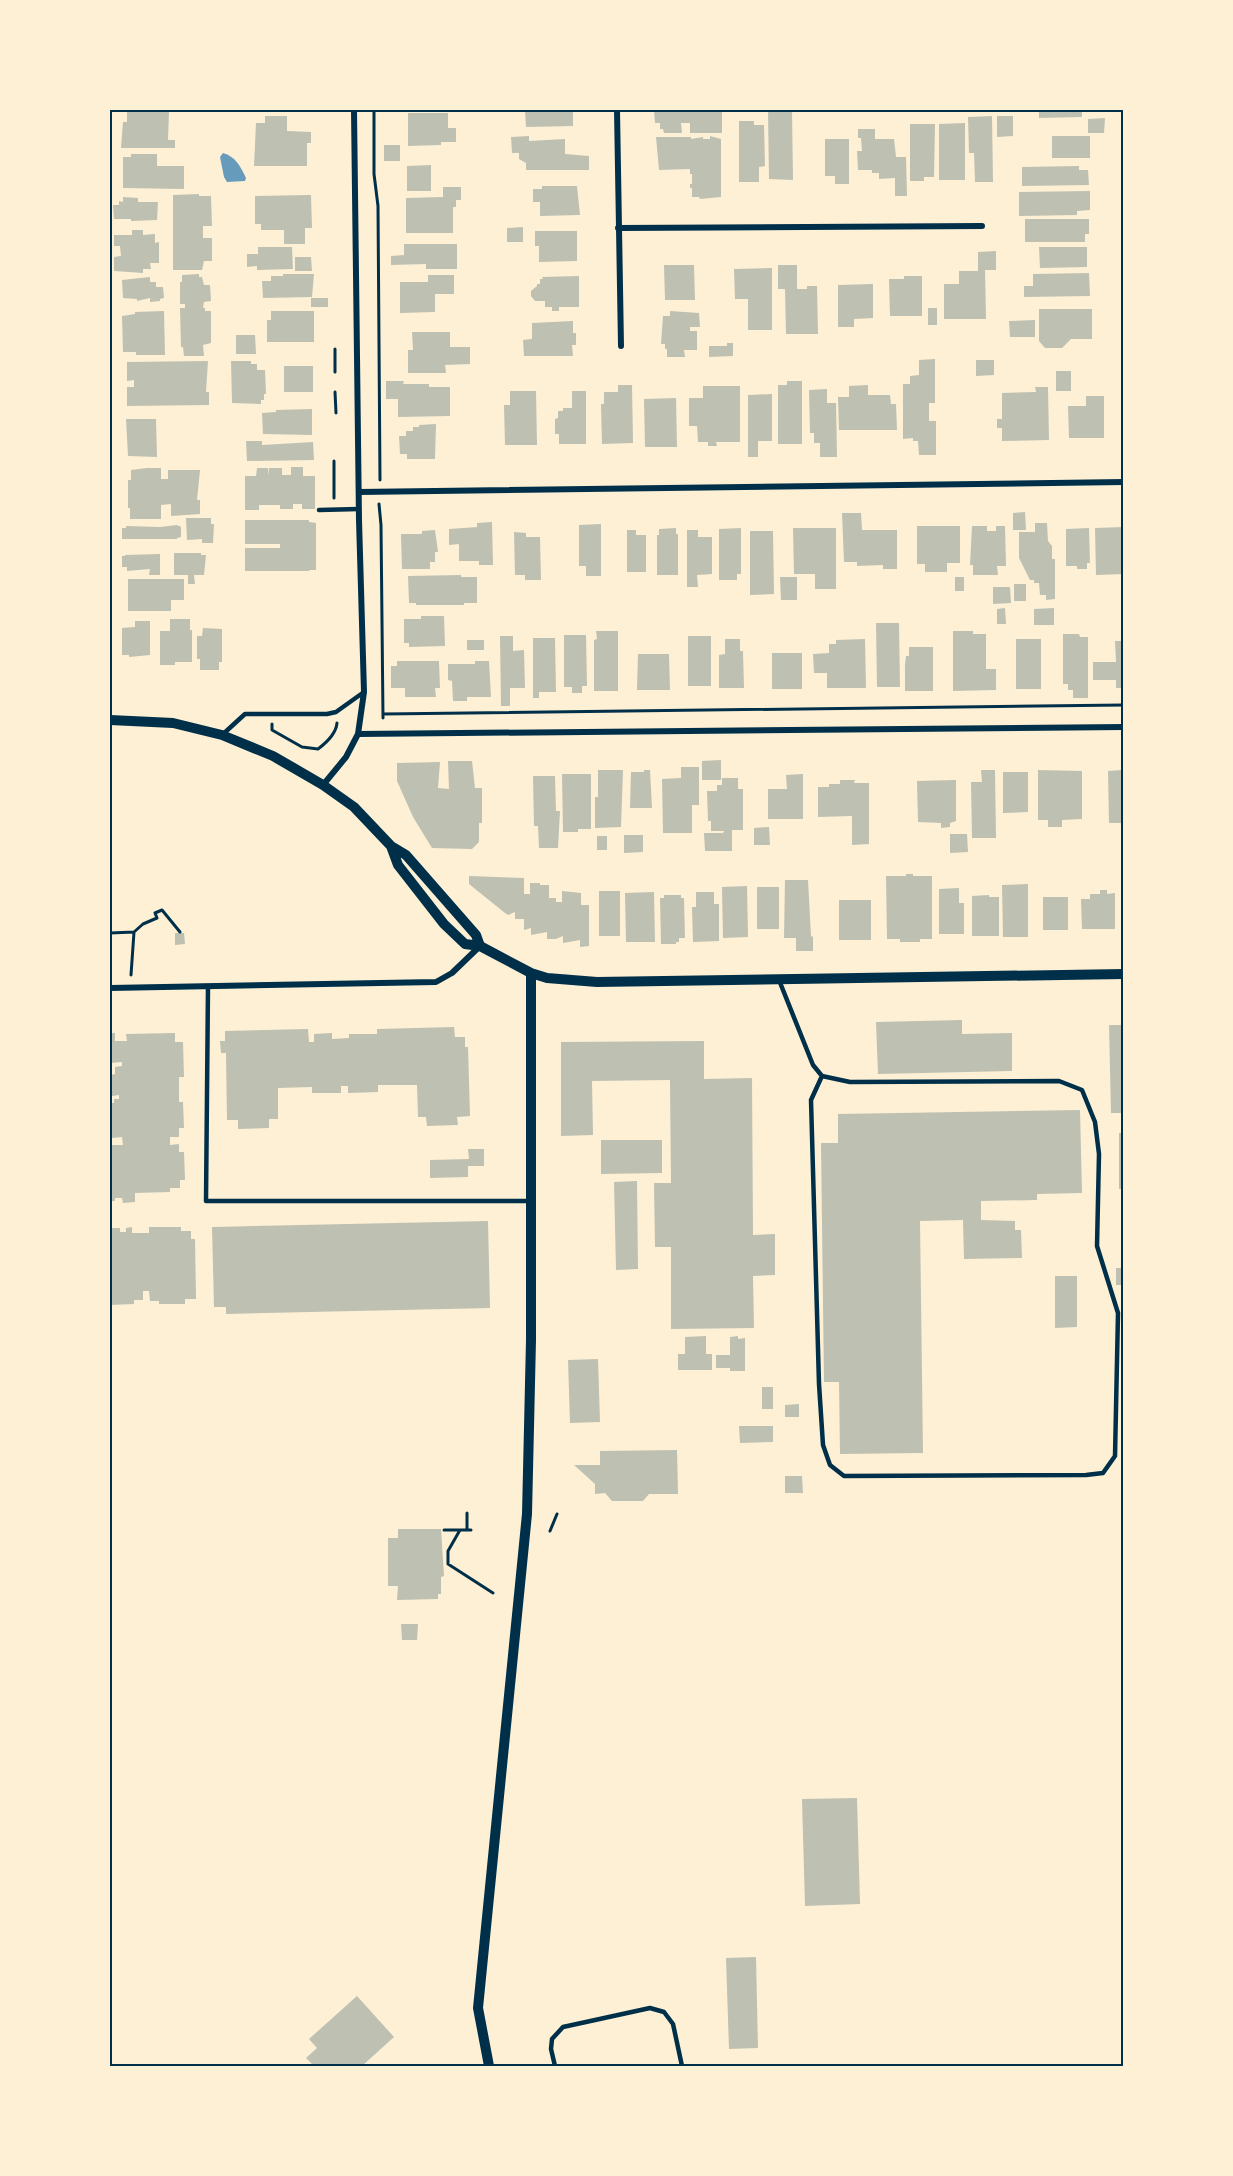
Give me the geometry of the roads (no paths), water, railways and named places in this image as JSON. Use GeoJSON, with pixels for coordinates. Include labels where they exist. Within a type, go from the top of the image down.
{"type":"FeatureCollection","features":[{"type":"Feature","properties":{"kind":"street"},"geometry":{"type":"LineString","coordinates":[[323,785],[346,757],[358,734],[364,692],[359,509],[354,110]]}},
{"type":"Feature","properties":{"kind":"street"},"geometry":{"type":"LineString","coordinates":[[616,110],[621,346]]}},
{"type":"Feature","properties":{"kind":"street"},"geometry":{"type":"LineString","coordinates":[[618,228],[982,226]]}},
{"type":"Feature","properties":{"kind":"street"},"geometry":{"type":"LineString","coordinates":[[359,492],[1124,482]]}},
{"type":"Feature","properties":{"kind":"street"},"geometry":{"type":"LineString","coordinates":[[110,720],[173,723],[222,735],[273,756],[323,785],[354,807],[391,846],[406,855],[476,935],[480,946]]}},
{"type":"Feature","properties":{"kind":"street"},"geometry":{"type":"LineString","coordinates":[[358,734],[1124,727]]}},
{"type":"Feature","properties":{"kind":"street"},"geometry":{"type":"LineString","coordinates":[[391,846],[398,865],[444,924],[465,944],[480,946],[531,973],[547,978],[597,982],[1124,974]]}},
{"type":"Feature","properties":{"kind":"street"},"geometry":{"type":"LineString","coordinates":[[110,988],[436,982],[452,973],[480,946]]}},
{"type":"Feature","properties":{"kind":"street"},"geometry":{"type":"LineString","coordinates":[[489,2067],[478,2008],[527,1514],[531,1340],[531,973]]}},
{"type":"Feature","properties":{"kind":"lane"},"geometry":{"type":"LineString","coordinates":[[319,510],[359,509]]}},
{"type":"Feature","properties":{"kind":"lane"},"geometry":{"type":"LineString","coordinates":[[222,735],[245,714],[327,714],[336,711],[364,692]]}},
{"type":"Feature","properties":{"kind":"lane"},"geometry":{"type":"LineString","coordinates":[[779,978],[813,1065],[822,1076],[850,1082],[1059,1080],[1082,1090],[1095,1122],[1099,1154],[1097,1246],[1118,1313],[1115,1456],[1103,1473],[844,1476],[830,1465],[823,1445],[819,1384],[811,1100],[822,1076]]}},
{"type":"Feature","properties":{"kind":"lane"},"geometry":{"type":"LineString","coordinates":[[208,986],[206,1201],[531,1201]]}},
{"type":"Feature","properties":{"kind":"lane"},"geometry":{"type":"LineString","coordinates":[[555,2067],[551,2049],[552,2039],[563,2027],[650,2008],[664,2012],[673,2024],[682,2067]]}},
{"type":"Feature","properties":{"kind":"water"},"geometry":{"type":"Polygon","coordinates":[[[223,153],[237,162],[246,178],[245,181],[227,182],[220,157],[223,153]]]}}]}
